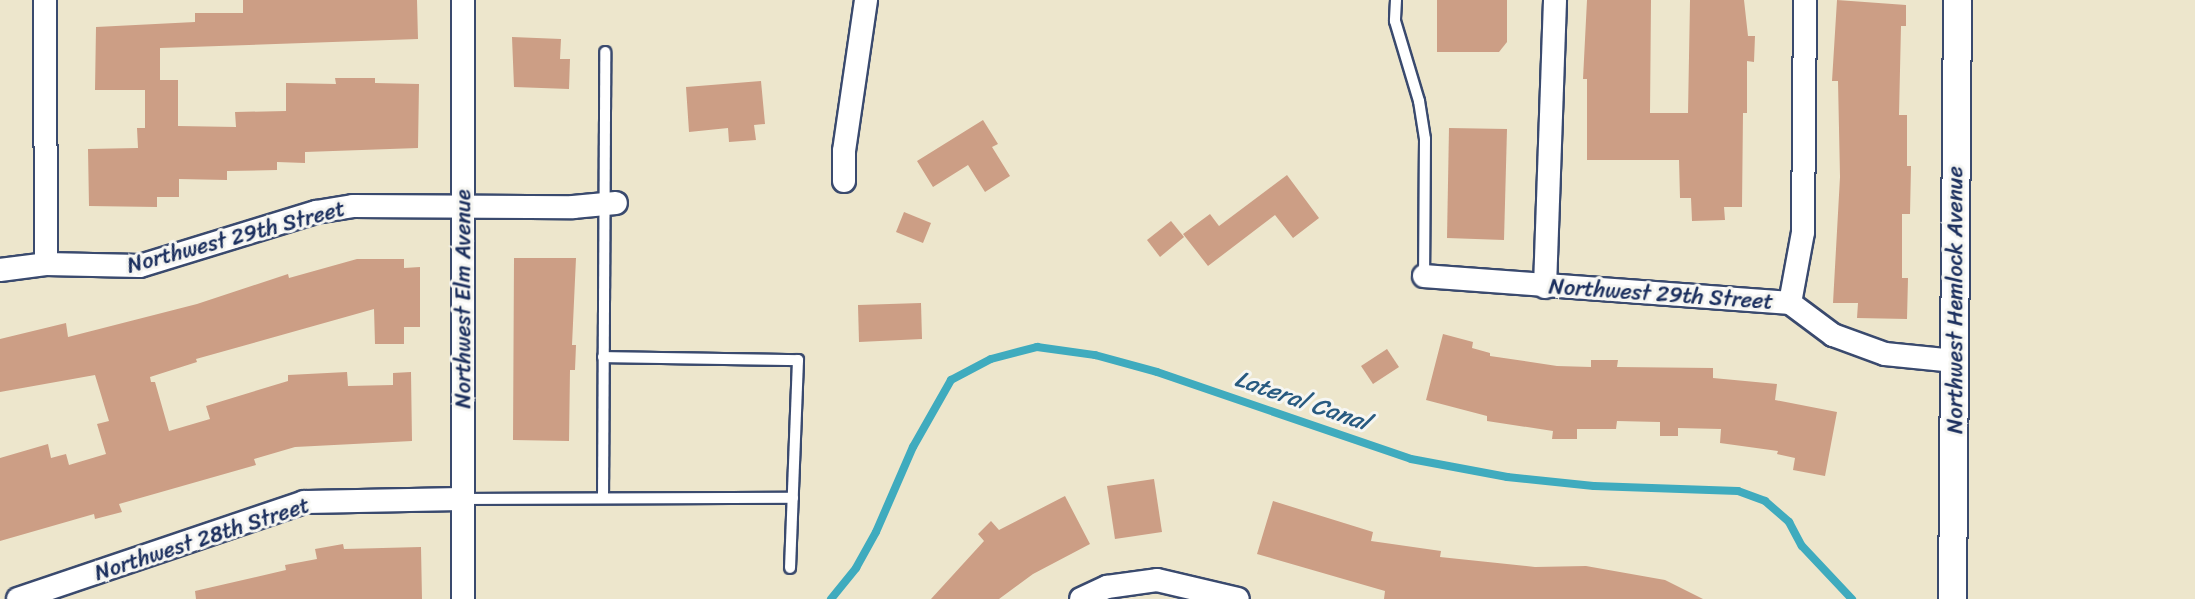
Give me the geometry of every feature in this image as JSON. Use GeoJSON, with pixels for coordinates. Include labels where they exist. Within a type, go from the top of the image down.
{"type":"FeatureCollection","features":[{"type":"Feature","properties":{"kind":"street"},"geometry":{"type":"LineString","coordinates":[[45,0],[46,264]]}},
{"type":"Feature","properties":{"kind":"street","name":"Northwest Elm Avenue"},"geometry":{"type":"LineString","coordinates":[[463,0],[463,599]]}},
{"type":"Feature","properties":{"kind":"street"},"geometry":{"type":"LineString","coordinates":[[844,181],[844,152],[866,0]]}},
{"type":"Feature","properties":{"kind":"street"},"geometry":{"type":"LineString","coordinates":[[1545,287],[1555,0]]}},
{"type":"Feature","properties":{"kind":"street"},"geometry":{"type":"LineString","coordinates":[[1790,303],[1803,232],[1805,0]]}},
{"type":"Feature","properties":{"kind":"street","name":"Northwest Hemlock Avenue"},"geometry":{"type":"LineString","coordinates":[[1952,599],[1957,0]]}},
{"type":"Feature","properties":{"kind":"street","name":"Northwest 29th Street"},"geometry":{"type":"LineString","coordinates":[[0,270],[46,264],[140,266],[316,212],[353,206],[463,207],[610,204]]}},
{"type":"Feature","properties":{"kind":"street","name":"Northwest 29th Street"},"geometry":{"type":"LineString","coordinates":[[1424,276],[1545,287],[1726,295],[1790,303],[1833,335],[1885,354],[1955,361]]}},
{"type":"Feature","properties":{"kind":"street","name":"Northwest 28th Street"},"geometry":{"type":"LineString","coordinates":[[18,599],[304,502],[463,499]]}},
{"type":"Feature","properties":{"kind":"street"},"geometry":{"type":"LineString","coordinates":[[1081,599],[1107,587],[1157,580],[1208,594],[1238,599]]}},
{"type":"Feature","properties":{"kind":"lane"},"geometry":{"type":"LineString","coordinates":[[1396,0],[1395,21],[1419,101],[1425,140],[1424,276]]}},
{"type":"Feature","properties":{"kind":"lane"},"geometry":{"type":"LineString","coordinates":[[603,498],[603,357],[610,204],[605,52]]}},
{"type":"Feature","properties":{"kind":"lane"},"geometry":{"type":"LineString","coordinates":[[603,357],[798,360],[790,568]]}},
{"type":"Feature","properties":{"kind":"lane"},"geometry":{"type":"LineString","coordinates":[[463,499],[793,498]]}},
{"type":"Feature","properties":{"kind":"building"},"geometry":{"type":"Polygon","coordinates":[[[243,0],[417,0],[418,39],[160,48],[160,80],[178,80],[178,126],[236,127],[235,112],[286,111],[286,83],[336,84],[335,78],[375,78],[375,83],[419,84],[418,148],[305,152],[305,163],[277,162],[277,170],[227,171],[227,180],[179,179],[179,197],[157,197],[157,207],[89,206],[88,149],[138,148],[137,128],[145,128],[145,90],[95,90],[96,27],[195,22],[195,13],[243,13],[243,0]]]}},
{"type":"Feature","properties":{"kind":"building"},"geometry":{"type":"Polygon","coordinates":[[[1437,0],[1507,0],[1507,42],[1499,52],[1437,52],[1437,0]]]}},
{"type":"Feature","properties":{"kind":"building"},"geometry":{"type":"Polygon","coordinates":[[[1587,0],[1651,0],[1650,113],[1688,113],[1690,0],[1744,0],[1748,36],[1755,36],[1754,62],[1747,61],[1747,113],[1743,113],[1742,207],[1724,207],[1725,220],[1692,221],[1691,198],[1680,198],[1679,160],[1587,160],[1587,79],[1583,79],[1587,0]]]}},
{"type":"Feature","properties":{"kind":"building"},"geometry":{"type":"Polygon","coordinates":[[[1837,0],[1906,5],[1906,26],[1901,26],[1899,115],[1907,115],[1907,166],[1911,166],[1910,214],[1902,214],[1902,278],[1908,278],[1907,319],[1857,318],[1858,303],[1833,303],[1840,177],[1838,81],[1832,81],[1837,0]]]}},
{"type":"Feature","properties":{"kind":"building"},"geometry":{"type":"Polygon","coordinates":[[[512,37],[561,39],[560,59],[570,59],[569,89],[514,87],[512,37]]]}},
{"type":"Feature","properties":{"kind":"building"},"geometry":{"type":"Polygon","coordinates":[[[761,81],[765,124],[754,125],[756,140],[729,142],[728,128],[689,132],[686,87],[761,81]]]}},
{"type":"Feature","properties":{"kind":"building"},"geometry":{"type":"Polygon","coordinates":[[[983,120],[998,144],[992,147],[1010,176],[985,192],[968,165],[933,187],[917,161],[983,120]]]}},
{"type":"Feature","properties":{"kind":"building"},"geometry":{"type":"Polygon","coordinates":[[[1449,128],[1507,129],[1504,240],[1447,238],[1449,128]]]}},
{"type":"Feature","properties":{"kind":"building"},"geometry":{"type":"Polygon","coordinates":[[[1287,175],[1319,218],[1293,238],[1275,215],[1208,266],[1183,234],[1210,214],[1219,226],[1287,175]]]}},
{"type":"Feature","properties":{"kind":"building"},"geometry":{"type":"Polygon","coordinates":[[[904,212],[931,223],[923,243],[896,232],[904,212]]]}},
{"type":"Feature","properties":{"kind":"building"},"geometry":{"type":"Polygon","coordinates":[[[1171,221],[1184,237],[1160,257],[1147,240],[1171,221]]]}},
{"type":"Feature","properties":{"kind":"building"},"geometry":{"type":"Polygon","coordinates":[[[514,258],[576,258],[572,345],[576,345],[575,370],[570,370],[569,441],[513,440],[514,258]]]}},
{"type":"Feature","properties":{"kind":"building"},"geometry":{"type":"Polygon","coordinates":[[[357,259],[404,259],[404,268],[420,267],[420,327],[404,327],[404,344],[375,344],[374,309],[196,359],[197,362],[150,377],[151,382],[155,382],[169,431],[210,419],[206,406],[288,381],[288,375],[347,372],[348,386],[393,385],[393,373],[411,372],[412,441],[295,447],[254,459],[256,465],[119,504],[122,512],[95,519],[94,514],[0,541],[0,458],[48,444],[51,458],[66,454],[69,465],[106,454],[97,424],[109,421],[95,375],[0,392],[0,339],[66,323],[68,337],[197,304],[288,274],[289,278],[357,259]]]}},
{"type":"Feature","properties":{"kind":"building"},"geometry":{"type":"Polygon","coordinates":[[[921,303],[922,339],[859,342],[858,305],[921,303]]]}},
{"type":"Feature","properties":{"kind":"building"},"geometry":{"type":"Polygon","coordinates":[[[1443,334],[1473,342],[1472,348],[1490,353],[1490,356],[1557,366],[1591,367],[1591,360],[1618,360],[1617,367],[1713,368],[1713,378],[1777,384],[1775,400],[1837,412],[1825,476],[1793,470],[1795,458],[1777,454],[1778,451],[1720,443],[1721,429],[1678,428],[1678,436],[1660,436],[1660,422],[1617,421],[1616,429],[1577,429],[1577,439],[1552,439],[1553,431],[1487,421],[1487,416],[1426,400],[1443,334]]]}},
{"type":"Feature","properties":{"kind":"building"},"geometry":{"type":"Polygon","coordinates":[[[1387,349],[1399,367],[1373,384],[1361,366],[1387,349]]]}},
{"type":"Feature","properties":{"kind":"building"},"geometry":{"type":"Polygon","coordinates":[[[1154,479],[1162,532],[1115,539],[1107,486],[1154,479]]]}},
{"type":"Feature","properties":{"kind":"building"},"geometry":{"type":"Polygon","coordinates":[[[1065,496],[1090,544],[1033,574],[999,599],[931,599],[984,541],[978,534],[991,521],[999,530],[1065,496]]]}},
{"type":"Feature","properties":{"kind":"building"},"geometry":{"type":"Polygon","coordinates":[[[1273,501],[1373,532],[1371,541],[1441,551],[1440,557],[1535,567],[1586,566],[1665,580],[1703,599],[1384,599],[1385,591],[1257,554],[1273,501]]]}},
{"type":"Feature","properties":{"kind":"building"},"geometry":{"type":"Polygon","coordinates":[[[343,544],[344,549],[421,547],[422,599],[196,599],[195,591],[286,570],[285,565],[317,559],[315,549],[343,544]]]}},
{"type":"Feature","properties":{"kind":"waterway","name":"Lateral Canal"},"geometry":{"type":"LineString","coordinates":[[831,599],[856,568],[876,532],[913,447],[951,380],[991,359],[1037,347],[1095,355],[1157,372],[1411,459],[1507,477],[1594,486],[1738,491],[1765,501],[1789,522],[1802,546],[1852,599]]}}]}
